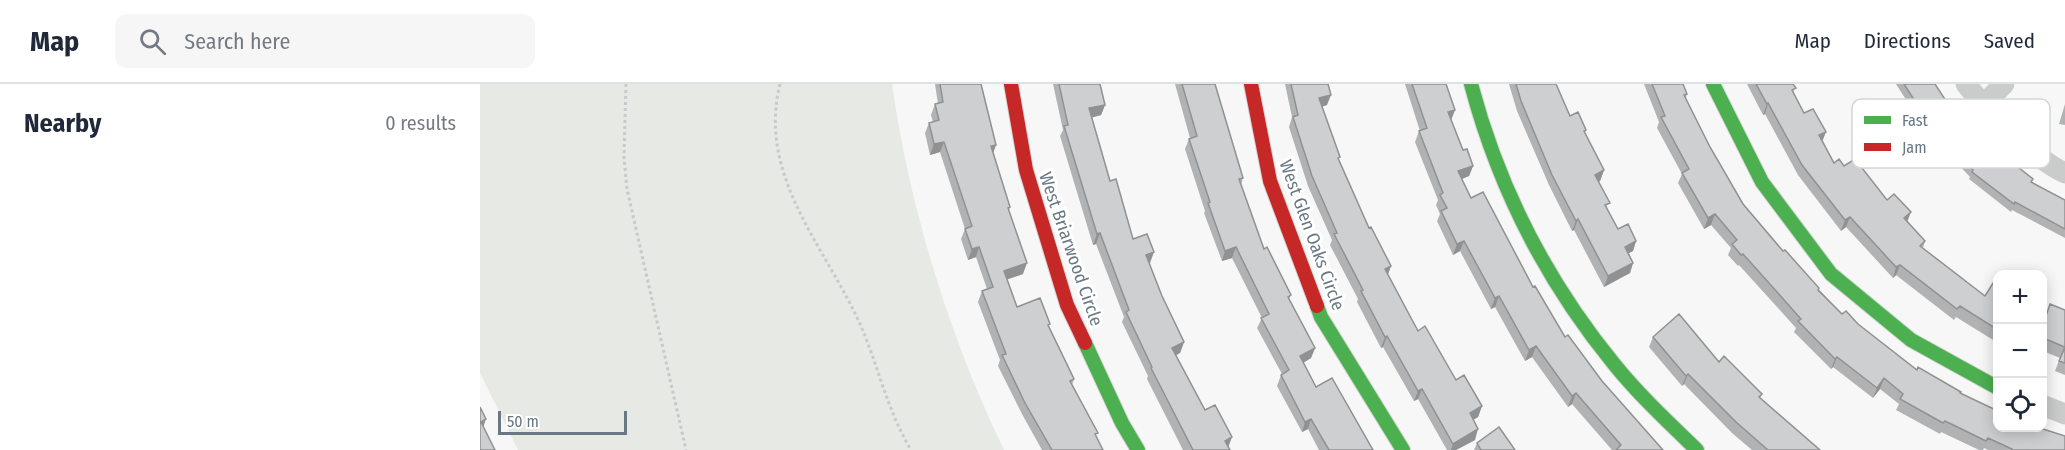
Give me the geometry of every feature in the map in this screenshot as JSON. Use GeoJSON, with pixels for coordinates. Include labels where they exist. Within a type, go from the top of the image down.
{"type":"FeatureCollection","features":[{"type":"Feature","properties":{"kind":"street","name":"West Briarwood Circle"},"geometry":{"type":"LineString","coordinates":[[1011,84],[1026,170],[1067,305],[1122,423],[1138,450]]}},
{"type":"Feature","properties":{"kind":"street","name":"West Glen Oaks Circle"},"geometry":{"type":"LineString","coordinates":[[1251,84],[1270,181],[1321,317],[1403,450]]}},
{"type":"Feature","properties":{"kind":"street"},"geometry":{"type":"LineString","coordinates":[[1471,84],[1476,110],[1514,206],[1556,280],[1610,360],[1697,450]]}},
{"type":"Feature","properties":{"kind":"street"},"geometry":{"type":"LineString","coordinates":[[1713,84],[1762,182],[1831,274],[1911,340],[1993,385]]}},
{"type":"Feature","properties":{"kind":"street"},"geometry":{"type":"LineString","coordinates":[[1966,84],[1977,99]]}},
{"type":"Feature","properties":{"kind":"street"},"geometry":{"type":"LineString","coordinates":[[1988,99],[2004,84]]}},
{"type":"Feature","properties":{"kind":"street"},"geometry":{"type":"LineString","coordinates":[[2050,165],[2065,173]]}},
{"type":"Feature","properties":{"kind":"street"},"geometry":{"type":"LineString","coordinates":[[2047,407],[2065,414]]}},
{"type":"Feature","properties":{"kind":"path"},"geometry":{"type":"LineString","coordinates":[[626,84],[624,157],[627,189],[686,450]]}},
{"type":"Feature","properties":{"kind":"path"},"geometry":{"type":"LineString","coordinates":[[780,84],[775,111],[785,178],[800,217],[856,314],[897,424],[911,450]]}},
{"type":"Feature","properties":{"kind":"shaded area"},"geometry":{"type":"Polygon","coordinates":[[[480,84],[892,84],[909,178],[934,271],[966,362],[1004,450],[518,450],[480,373],[480,84]]]}},
{"type":"Feature","properties":{"kind":"building"},"geometry":{"type":"Polygon","coordinates":[[[940,84],[981,84],[996,145],[991,146],[1010,207],[1008,208],[1027,263],[1004,271],[1017,307],[1040,298],[1050,324],[1048,325],[1074,379],[1070,381],[1098,433],[1095,434],[1103,450],[1052,450],[1025,403],[1002,355],[1006,354],[982,291],[993,287],[979,247],[972,249],[965,229],[972,226],[944,142],[934,144],[929,123],[939,120],[935,104],[943,102],[940,84]]]}},
{"type":"Feature","properties":{"kind":"building"},"geometry":{"type":"Polygon","coordinates":[[[1059,84],[1100,84],[1105,105],[1089,108],[1110,181],[1116,179],[1133,239],[1147,234],[1154,252],[1146,255],[1184,342],[1172,348],[1205,410],[1215,405],[1232,437],[1225,441],[1230,450],[1193,450],[1151,368],[1126,312],[1129,310],[1100,233],[1097,234],[1064,126],[1068,125],[1059,84]]]}},
{"type":"Feature","properties":{"kind":"building"},"geometry":{"type":"Polygon","coordinates":[[[1182,84],[1215,84],[1243,178],[1239,179],[1264,249],[1267,247],[1291,295],[1288,297],[1315,348],[1300,356],[1316,387],[1332,378],[1373,450],[1329,450],[1311,419],[1305,422],[1281,375],[1289,370],[1261,318],[1269,314],[1236,247],[1225,251],[1189,139],[1197,136],[1182,84]]]}},
{"type":"Feature","properties":{"kind":"building"},"geometry":{"type":"Polygon","coordinates":[[[1291,84],[1328,84],[1331,95],[1319,98],[1340,157],[1338,158],[1369,228],[1371,227],[1391,266],[1385,269],[1418,331],[1425,326],[1456,380],[1464,375],[1482,406],[1470,413],[1478,429],[1453,444],[1422,389],[1418,391],[1387,336],[1385,337],[1334,234],[1337,233],[1312,176],[1293,117],[1298,115],[1291,84]]]}},
{"type":"Feature","properties":{"kind":"building"},"geometry":{"type":"Polygon","coordinates":[[[1412,84],[1446,84],[1455,110],[1448,112],[1463,150],[1467,149],[1473,166],[1458,171],[1471,198],[1483,192],[1533,287],[1535,286],[1565,337],[1568,335],[1602,381],[1663,450],[1616,450],[1621,445],[1576,393],[1572,396],[1536,346],[1529,350],[1499,296],[1495,298],[1464,241],[1457,244],[1441,211],[1447,208],[1440,195],[1443,193],[1419,131],[1427,128],[1412,84]]]}},
{"type":"Feature","properties":{"kind":"building"},"geometry":{"type":"Polygon","coordinates":[[[1516,84],[1556,84],[1570,116],[1578,112],[1586,130],[1584,131],[1604,170],[1595,175],[1610,203],[1605,205],[1618,229],[1628,224],[1636,241],[1625,247],[1633,263],[1608,276],[1552,175],[1516,84]]]}},
{"type":"Feature","properties":{"kind":"building"},"geometry":{"type":"Polygon","coordinates":[[[1652,84],[1683,84],[1687,94],[1684,95],[1710,147],[1743,204],[1842,314],[1846,311],[1858,324],[1917,370],[1918,367],[1960,393],[1993,409],[1993,432],[2047,430],[2065,436],[2065,450],[2012,450],[1988,438],[1986,441],[1945,421],[1943,423],[1900,399],[1903,394],[1884,378],[1877,388],[1837,357],[1835,359],[1798,321],[1801,319],[1743,254],[1741,255],[1732,244],[1737,240],[1715,214],[1708,218],[1682,173],[1689,169],[1661,117],[1665,116],[1652,84]]]}},
{"type":"Feature","properties":{"kind":"building"},"geometry":{"type":"Polygon","coordinates":[[[1756,84],[1793,84],[1796,88],[1792,90],[1804,113],[1813,109],[1826,132],[1819,135],[1834,163],[1839,159],[1844,166],[1852,161],[1852,168],[1862,168],[1887,200],[1894,194],[1911,212],[1904,218],[1925,241],[1920,246],[1985,296],[1993,283],[1993,327],[1960,306],[1957,309],[1900,265],[1896,267],[1850,217],[1845,220],[1802,165],[1756,84]]]}},
{"type":"Feature","properties":{"kind":"building"},"geometry":{"type":"Polygon","coordinates":[[[1904,84],[1935,84],[1945,99],[1914,99],[1904,84]]]}},
{"type":"Feature","properties":{"kind":"building"},"geometry":{"type":"Polygon","coordinates":[[[1971,168],[2019,168],[2033,179],[2031,182],[2065,200],[2065,229],[2015,202],[2014,204],[1972,172],[1971,168]]]}},
{"type":"Feature","properties":{"kind":"building"},"geometry":{"type":"Polygon","coordinates":[[[2050,304],[2065,310],[2065,347],[2047,340],[2047,313],[2050,304]]]}},
{"type":"Feature","properties":{"kind":"building"},"geometry":{"type":"Polygon","coordinates":[[[1679,314],[1719,362],[1724,356],[1762,394],[1759,397],[1820,450],[1768,450],[1688,374],[1686,376],[1653,337],[1679,314]]]}},
{"type":"Feature","properties":{"kind":"building"},"geometry":{"type":"Polygon","coordinates":[[[2065,347],[2065,363],[2059,361],[2065,347]]]}},
{"type":"Feature","properties":{"kind":"building"},"geometry":{"type":"Polygon","coordinates":[[[480,407],[486,419],[481,422],[495,450],[480,450],[480,407]]]}},
{"type":"Feature","properties":{"kind":"building"},"geometry":{"type":"Polygon","coordinates":[[[1499,427],[1515,450],[1481,450],[1477,443],[1499,427]]]}},
{"type":"Feature","properties":{"kind":"traffic: fast"},"geometry":{"type":"LineString","coordinates":[[1471,84],[1482,122],[1510,196],[1546,266],[1590,333],[1624,375],[1697,450]]}},
{"type":"Feature","properties":{"kind":"traffic: fast"},"geometry":{"type":"LineString","coordinates":[[1713,84],[1762,182],[1831,274],[1911,340],[1993,385]]}},
{"type":"Feature","properties":{"kind":"traffic: fast"},"geometry":{"type":"LineString","coordinates":[[1317,306],[1321,317],[1403,450]]}},
{"type":"Feature","properties":{"kind":"traffic: fast"},"geometry":{"type":"LineString","coordinates":[[1085,343],[1122,423],[1138,450]]}},
{"type":"Feature","properties":{"kind":"traffic: jam"},"geometry":{"type":"LineString","coordinates":[[1011,84],[1026,170],[1067,305],[1085,343]]}},
{"type":"Feature","properties":{"kind":"traffic: jam"},"geometry":{"type":"LineString","coordinates":[[1251,84],[1270,181],[1317,306]]}}]}
